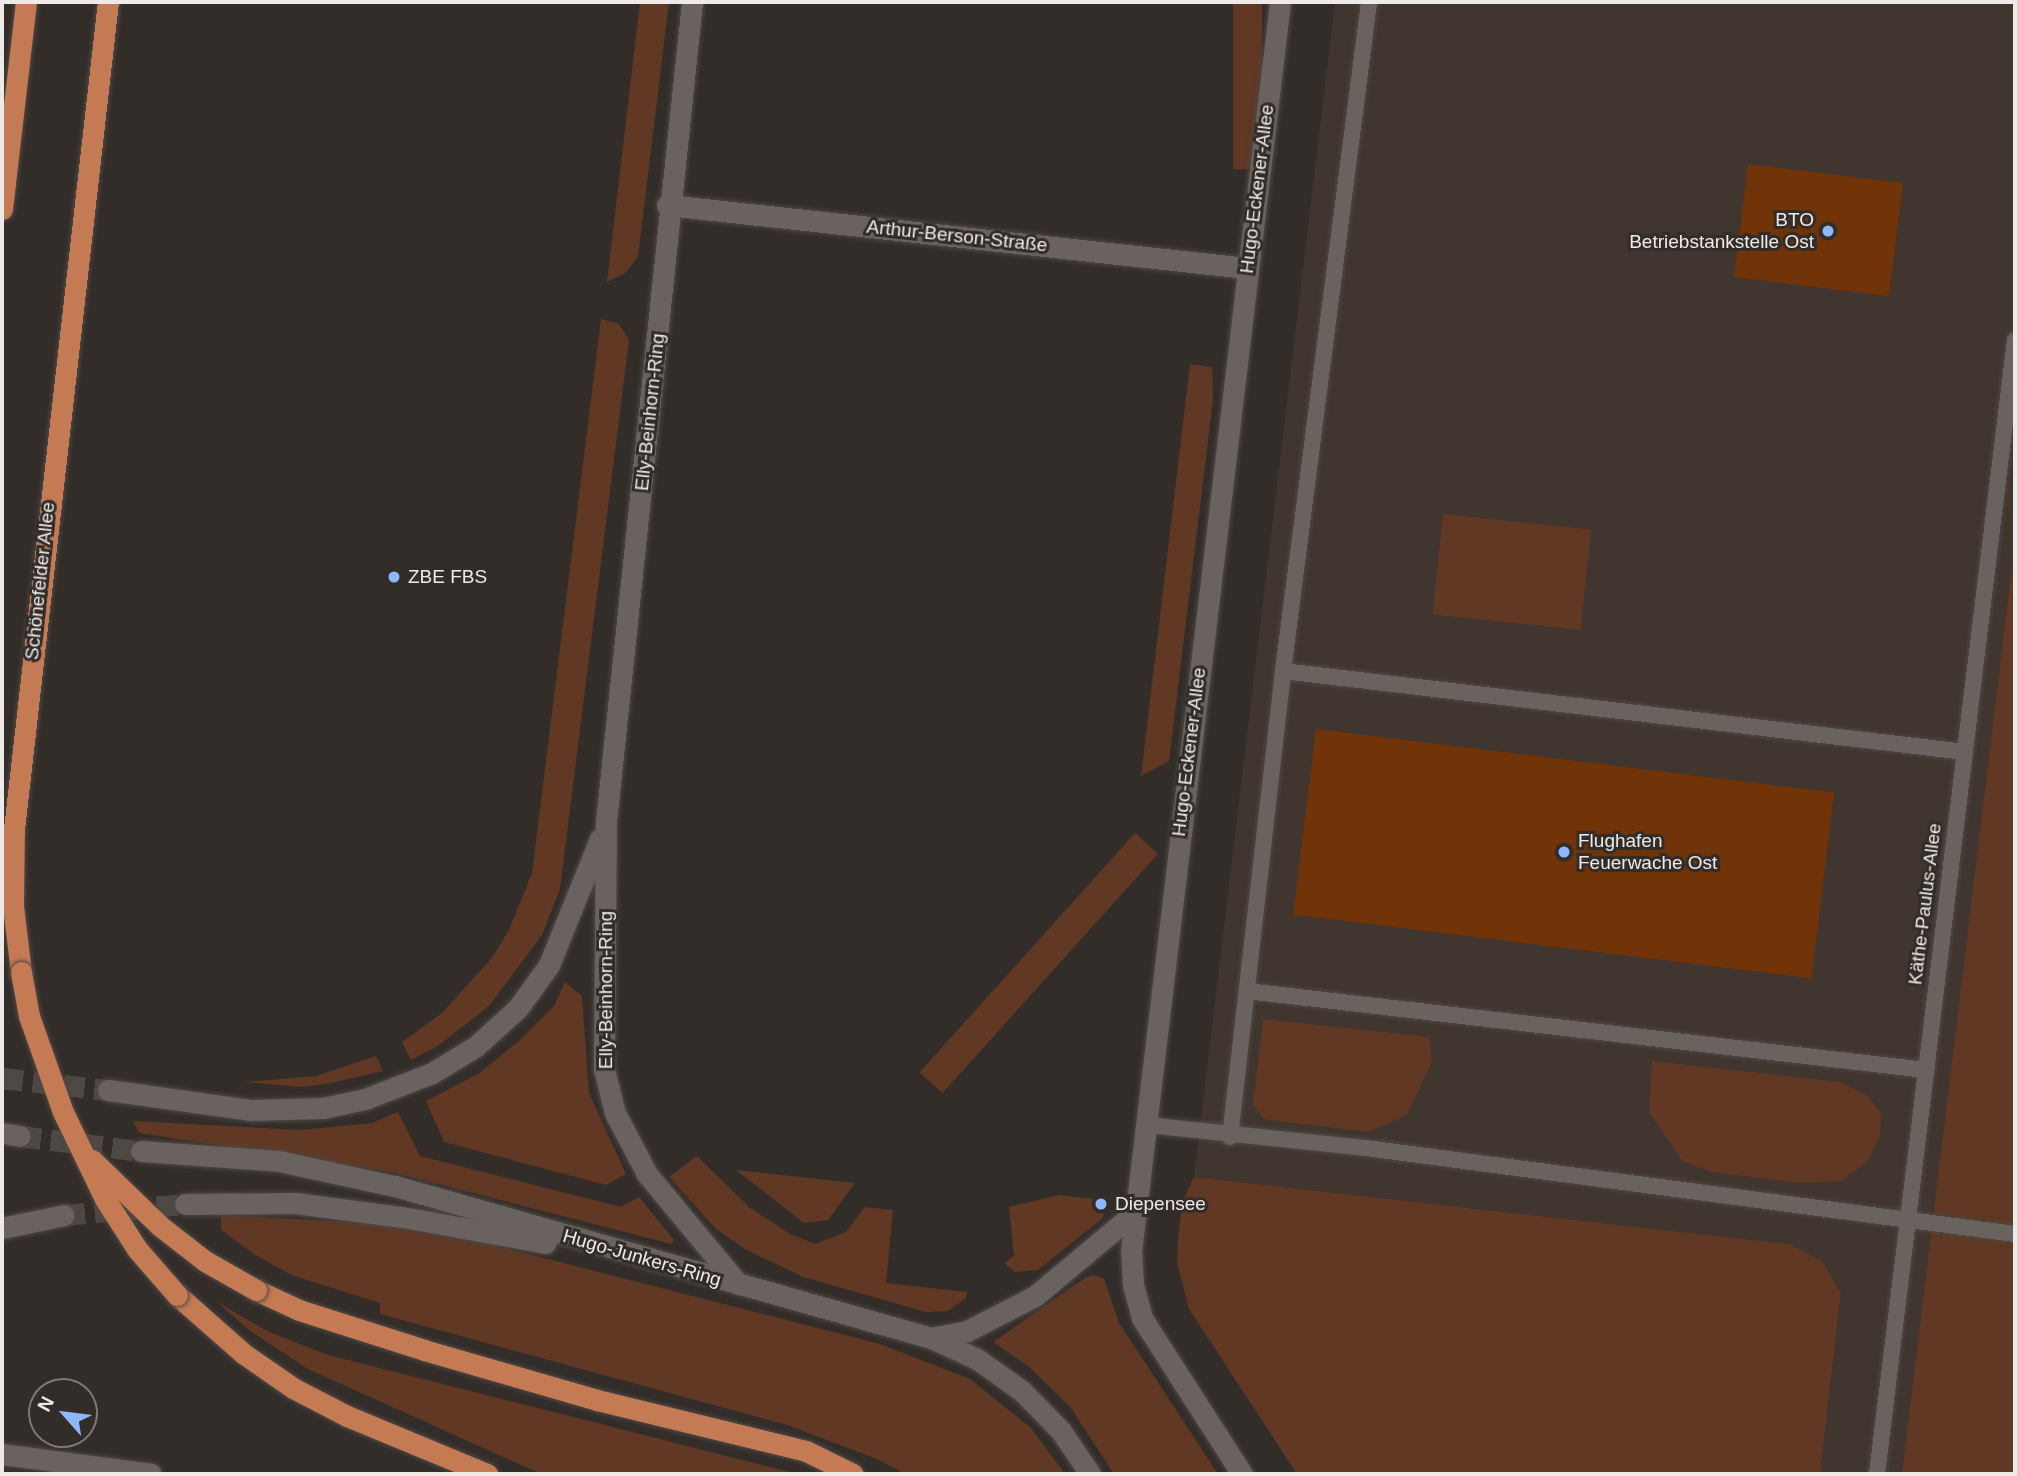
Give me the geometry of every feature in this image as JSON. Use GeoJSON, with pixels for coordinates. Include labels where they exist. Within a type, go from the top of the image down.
{"type":"FeatureCollection","features":[{"type":"Feature","properties":{"kind":"highway"},"geometry":{"type":"LineString","coordinates":[[2,209],[26,2]]}},
{"type":"Feature","properties":{"kind":"highway","name":"Schönefelder Allee"},"geometry":{"type":"LineString","coordinates":[[108,2],[14,829],[13,906],[21,972],[45,1069],[83,1151],[131,1238],[177,1295],[244,1354],[293,1388],[347,1416],[487,1474]]}},
{"type":"Feature","properties":{"kind":"highway"},"geometry":{"type":"LineString","coordinates":[[83,1151],[160,1226],[205,1261],[256,1290],[299,1310],[424,1350],[597,1400],[806,1451],[853,1474]]}},
{"type":"Feature","properties":{"kind":"street","name":"Elly-Beinhorn-Ring"},"geometry":{"type":"LineString","coordinates":[[692,2],[667,205],[607,822],[604,1069],[615,1113],[647,1174],[738,1284]]}},
{"type":"Feature","properties":{"kind":"street","name":"Hugo-Eckener-Allee"},"geometry":{"type":"LineString","coordinates":[[1241,1474],[1142,1318],[1133,1285],[1132,1215],[1147,1125],[1280,2]]}},
{"type":"Feature","properties":{"kind":"street","name":"Arthur-Berson-Straße"},"geometry":{"type":"LineString","coordinates":[[667,205],[1247,268]]}},
{"type":"Feature","properties":{"kind":"street","name":"Elly-Beinhorn-Ring"},"geometry":{"type":"LineString","coordinates":[[108,1090],[250,1110],[323,1108],[365,1099],[432,1073],[475,1047],[518,1008],[549,965],[607,822]]}},
{"type":"Feature","properties":{"kind":"street","name":"Hugo-Junkers-Ring"},"geometry":{"type":"LineString","coordinates":[[141,1151],[279,1161],[396,1186],[659,1264],[931,1338],[977,1359],[1022,1391],[1061,1431],[1090,1474]]}},
{"type":"Feature","properties":{"kind":"street"},"geometry":{"type":"LineString","coordinates":[[185,1204],[295,1203],[362,1211],[659,1264]]}},
{"type":"Feature","properties":{"kind":"street"},"geometry":{"type":"LineString","coordinates":[[2,1228],[64,1214]]}},
{"type":"Feature","properties":{"kind":"street"},"geometry":{"type":"LineString","coordinates":[[931,1338],[967,1331],[1035,1296],[1132,1215]]}},
{"type":"Feature","properties":{"kind":"street"},"geometry":{"type":"LineString","coordinates":[[2,1454],[151,1474]]}},
{"type":"Feature","properties":{"kind":"lane"},"geometry":{"type":"LineString","coordinates":[[1230,1136],[1283,671],[1369,2]]}},
{"type":"Feature","properties":{"kind":"lane","name":"Käthe-Paulus-Allee"},"geometry":{"type":"LineString","coordinates":[[1877,1474],[2015,340]]}},
{"type":"Feature","properties":{"kind":"lane"},"geometry":{"type":"LineString","coordinates":[[1283,671],[1965,752]]}},
{"type":"Feature","properties":{"kind":"lane"},"geometry":{"type":"LineString","coordinates":[[1247,991],[1926,1070]]}},
{"type":"Feature","properties":{"kind":"lane"},"geometry":{"type":"LineString","coordinates":[[1147,1125],[1230,1136],[1366,1148],[1908,1222],[2015,1234]]}},
{"type":"Feature","properties":{"kind":"shaded area"},"geometry":{"type":"Polygon","coordinates":[[[640,2],[669,2],[638,257],[625,273],[607,282],[640,2]]]}},
{"type":"Feature","properties":{"kind":"shaded area"},"geometry":{"type":"Polygon","coordinates":[[[1233,2],[1262,2],[1262,169],[1233,169],[1233,2]]]}},
{"type":"Feature","properties":{"kind":"shaded area"},"geometry":{"type":"Polygon","coordinates":[[[1335,2],[2015,2],[2015,1474],[1820,1474],[1841,1293],[1789,1244],[1194,1177],[1335,2]]]}},
{"type":"Feature","properties":{"kind":"shaded area"},"geometry":{"type":"Polygon","coordinates":[[[601,319],[619,324],[629,340],[560,889],[542,935],[489,1006],[438,1046],[411,1060],[402,1042],[442,1013],[491,959],[509,930],[532,873],[601,319]]]}},
{"type":"Feature","properties":{"kind":"shaded area"},"geometry":{"type":"Polygon","coordinates":[[[1190,364],[1212,367],[1213,400],[1169,761],[1141,776],[1190,364]]]}},
{"type":"Feature","properties":{"kind":"shaded area"},"geometry":{"type":"Polygon","coordinates":[[[1443,514],[1591,530],[1581,630],[1432,614],[1443,514]]]}},
{"type":"Feature","properties":{"kind":"shaded area"},"geometry":{"type":"Polygon","coordinates":[[[2015,543],[2015,1474],[1902,1474],[2015,543]]]}},
{"type":"Feature","properties":{"kind":"shaded area"},"geometry":{"type":"Polygon","coordinates":[[[1135,833],[1158,854],[943,1093],[920,1072],[1135,833]]]}},
{"type":"Feature","properties":{"kind":"shaded area"},"geometry":{"type":"Polygon","coordinates":[[[565,982],[582,996],[589,1093],[626,1174],[606,1185],[444,1142],[426,1101],[478,1074],[519,1041],[554,1006],[565,982]]]}},
{"type":"Feature","properties":{"kind":"shaded area"},"geometry":{"type":"Polygon","coordinates":[[[1263,1019],[1429,1037],[1432,1061],[1407,1115],[1368,1132],[1264,1119],[1253,1105],[1263,1019]]]}},
{"type":"Feature","properties":{"kind":"shaded area"},"geometry":{"type":"Polygon","coordinates":[[[376,1056],[383,1071],[331,1083],[302,1087],[244,1082],[316,1076],[376,1056]]]}},
{"type":"Feature","properties":{"kind":"shaded area"},"geometry":{"type":"Polygon","coordinates":[[[1652,1061],[1840,1082],[1868,1096],[1881,1114],[1880,1136],[1868,1161],[1841,1181],[1801,1183],[1712,1172],[1682,1161],[1649,1112],[1652,1061]]]}},
{"type":"Feature","properties":{"kind":"shaded area"},"geometry":{"type":"Polygon","coordinates":[[[398,1112],[420,1156],[621,1207],[639,1197],[674,1240],[671,1244],[391,1172],[139,1133],[133,1121],[301,1130],[372,1123],[398,1112]]]}},
{"type":"Feature","properties":{"kind":"shaded area"},"geometry":{"type":"Polygon","coordinates":[[[697,1156],[749,1207],[790,1234],[815,1244],[846,1232],[865,1207],[893,1210],[886,1283],[967,1292],[966,1298],[948,1311],[926,1312],[803,1277],[745,1249],[716,1229],[669,1177],[697,1156]]]}},
{"type":"Feature","properties":{"kind":"shaded area"},"geometry":{"type":"Polygon","coordinates":[[[736,1170],[855,1183],[828,1220],[804,1223],[736,1170]]]}},
{"type":"Feature","properties":{"kind":"shaded area"},"geometry":{"type":"Polygon","coordinates":[[[1194,1177],[1789,1244],[1822,1261],[1841,1293],[1820,1474],[1297,1474],[1189,1309],[1177,1262],[1182,1203],[1194,1177]]]}},
{"type":"Feature","properties":{"kind":"shaded area"},"geometry":{"type":"Polygon","coordinates":[[[1059,1195],[1111,1201],[1102,1219],[1038,1270],[1015,1272],[1004,1263],[1014,1256],[1009,1207],[1059,1195]]]}},
{"type":"Feature","properties":{"kind":"shaded area"},"geometry":{"type":"Polygon","coordinates":[[[221,1215],[367,1223],[489,1244],[880,1344],[970,1379],[1031,1428],[1065,1474],[905,1474],[877,1459],[787,1425],[380,1314],[380,1303],[291,1275],[254,1254],[221,1230],[221,1215]]]}},
{"type":"Feature","properties":{"kind":"shaded area"},"geometry":{"type":"Polygon","coordinates":[[[1094,1275],[1104,1279],[1119,1323],[1218,1474],[1114,1474],[1071,1408],[1028,1366],[993,1342],[1086,1277],[1094,1275]]]}},
{"type":"Feature","properties":{"kind":"shaded area"},"geometry":{"type":"Polygon","coordinates":[[[217,1302],[269,1332],[328,1355],[798,1474],[541,1474],[308,1369],[250,1331],[217,1302]]]}},
{"type":"Feature","properties":{"kind":"building","name":"BTO Betriebstankstelle Ost"},"geometry":{"type":"Polygon","coordinates":[[[1748,164],[1903,183],[1889,296],[1734,277],[1748,164]]]}},
{"type":"Feature","properties":{"kind":"building","name":"Flughafen Feuerwache Ost"},"geometry":{"type":"Polygon","coordinates":[[[1316,729],[1834,793],[1811,978],[1293,915],[1316,729]]]}},
{"type":"Feature","properties":{"kind":"tunnel"},"geometry":{"type":"LineString","coordinates":[[2,1078],[108,1090]]}},
{"type":"Feature","properties":{"kind":"tunnel"},"geometry":{"type":"LineString","coordinates":[[20,1136],[141,1151]]}},
{"type":"Feature","properties":{"kind":"tunnel"},"geometry":{"type":"LineString","coordinates":[[64,1215],[185,1204]]}},
{"type":"Feature","properties":{"kind":"place","name":"BTO Betriebstankstelle Ost"},"geometry":{"type":"Point","coordinates":[1828,231]}},
{"type":"Feature","properties":{"kind":"place","name":"ZBE FBS"},"geometry":{"type":"Point","coordinates":[394,577]}},
{"type":"Feature","properties":{"kind":"place","name":"Flughafen Feuerwache Ost"},"geometry":{"type":"Point","coordinates":[1564,852]}},
{"type":"Feature","properties":{"kind":"place","name":"Diepensee"},"geometry":{"type":"Point","coordinates":[1101,1204]}}]}
